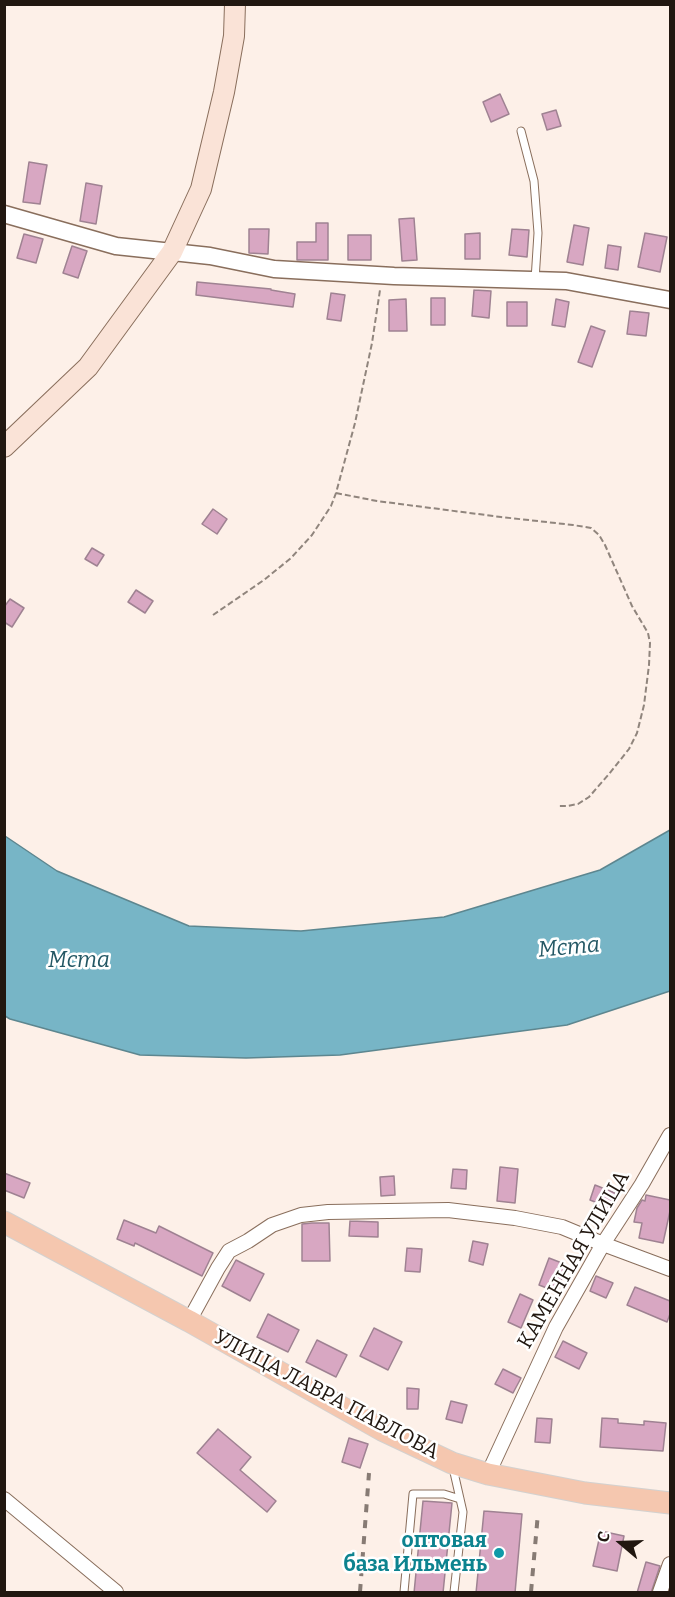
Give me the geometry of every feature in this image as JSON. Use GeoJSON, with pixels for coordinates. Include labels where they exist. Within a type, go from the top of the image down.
{"type":"FeatureCollection","features":[{"type":"Feature","properties":{"kind":"main road"},"geometry":{"type":"LineString","coordinates":[[4,447],[88,367],[172,252],[201,189],[225,92],[234,36],[235,4]]}},
{"type":"Feature","properties":{"kind":"main road","name":"УЛИЦА ЛАВРА ПАВЛОВА"},"geometry":{"type":"LineString","coordinates":[[4,1222],[189,1321],[382,1430],[452,1463],[488,1474],[585,1493],[670,1503]]}},
{"type":"Feature","properties":{"kind":"street"},"geometry":{"type":"LineString","coordinates":[[4,214],[116,246],[210,256],[274,269],[382,275],[566,280],[670,300]]}},
{"type":"Feature","properties":{"kind":"street","name":"КАМЕННАЯ УЛИЦА"},"geometry":{"type":"LineString","coordinates":[[488,1474],[556,1327],[603,1244],[642,1184],[670,1135]]}},
{"type":"Feature","properties":{"kind":"street"},"geometry":{"type":"LineString","coordinates":[[189,1321],[229,1251],[272,1225],[301,1215],[328,1212],[448,1210],[515,1218],[562,1227],[670,1269]]}},
{"type":"Feature","properties":{"kind":"street"},"geometry":{"type":"LineString","coordinates":[[4,1499],[117,1593]]}},
{"type":"Feature","properties":{"kind":"street"},"geometry":{"type":"LineString","coordinates":[[660,1593],[670,1564]]}},
{"type":"Feature","properties":{"kind":"lane"},"geometry":{"type":"LineString","coordinates":[[521,131],[534,181],[538,233],[535,280]]}},
{"type":"Feature","properties":{"kind":"lane"},"geometry":{"type":"LineString","coordinates":[[452,1463],[463,1512],[454,1593]]}},
{"type":"Feature","properties":{"kind":"lane"},"geometry":{"type":"LineString","coordinates":[[404,1593],[413,1494],[444,1494],[460,1499]]}},
{"type":"Feature","properties":{"kind":"path"},"geometry":{"type":"LineString","coordinates":[[213,615],[264,580],[291,558],[312,536],[331,506],[355,423],[372,343],[382,275]]}},
{"type":"Feature","properties":{"kind":"path"},"geometry":{"type":"LineString","coordinates":[[336,494],[573,525],[591,528],[599,535],[632,606],[648,633],[649,665],[644,705],[637,733],[629,750],[609,774],[589,796],[578,804],[558,806]]}},
{"type":"Feature","properties":{"kind":"water","name":"Мста"},"geometry":{"type":"Polygon","coordinates":[[[670,830],[670,991],[567,1025],[340,1055],[246,1058],[140,1055],[5,1016],[5,836],[57,871],[189,926],[301,931],[444,917],[600,870],[670,830]]]}},
{"type":"Feature","properties":{"kind":"building"},"geometry":{"type":"Polygon","coordinates":[[[500,94],[509,114],[491,122],[483,102],[500,94]]]}},
{"type":"Feature","properties":{"kind":"building"},"geometry":{"type":"Polygon","coordinates":[[[556,110],[561,126],[547,130],[542,114],[556,110]]]}},
{"type":"Feature","properties":{"kind":"building"},"geometry":{"type":"Polygon","coordinates":[[[29,162],[47,165],[40,204],[23,202],[29,162]]]}},
{"type":"Feature","properties":{"kind":"building"},"geometry":{"type":"Polygon","coordinates":[[[86,183],[102,186],[96,224],[80,221],[86,183]]]}},
{"type":"Feature","properties":{"kind":"building"},"geometry":{"type":"Polygon","coordinates":[[[414,218],[417,260],[402,261],[399,219],[414,218]]]}},
{"type":"Feature","properties":{"kind":"building"},"geometry":{"type":"Polygon","coordinates":[[[316,223],[328,223],[328,260],[297,260],[297,242],[316,242],[316,223]]]}},
{"type":"Feature","properties":{"kind":"building"},"geometry":{"type":"Polygon","coordinates":[[[574,225],[589,228],[583,265],[567,262],[574,225]]]}},
{"type":"Feature","properties":{"kind":"building"},"geometry":{"type":"Polygon","coordinates":[[[249,229],[269,229],[268,254],[249,253],[249,229]]]}},
{"type":"Feature","properties":{"kind":"building"},"geometry":{"type":"Polygon","coordinates":[[[512,229],[529,230],[527,257],[509,255],[512,229]]]}},
{"type":"Feature","properties":{"kind":"building"},"geometry":{"type":"Polygon","coordinates":[[[480,233],[480,259],[465,259],[465,234],[480,233]]]}},
{"type":"Feature","properties":{"kind":"building"},"geometry":{"type":"Polygon","coordinates":[[[645,233],[667,237],[660,272],[638,267],[645,233]]]}},
{"type":"Feature","properties":{"kind":"building"},"geometry":{"type":"Polygon","coordinates":[[[24,234],[43,239],[36,263],[17,258],[24,234]]]}},
{"type":"Feature","properties":{"kind":"building"},"geometry":{"type":"Polygon","coordinates":[[[348,235],[371,235],[371,260],[348,260],[348,235]]]}},
{"type":"Feature","properties":{"kind":"building"},"geometry":{"type":"Polygon","coordinates":[[[608,245],[621,247],[618,270],[605,268],[608,245]]]}},
{"type":"Feature","properties":{"kind":"building"},"geometry":{"type":"Polygon","coordinates":[[[72,246],[87,251],[78,278],[63,273],[72,246]]]}},
{"type":"Feature","properties":{"kind":"building"},"geometry":{"type":"Polygon","coordinates":[[[197,282],[271,289],[295,294],[293,307],[196,295],[197,282]]]}},
{"type":"Feature","properties":{"kind":"building"},"geometry":{"type":"Polygon","coordinates":[[[474,290],[491,291],[489,318],[472,316],[474,290]]]}},
{"type":"Feature","properties":{"kind":"building"},"geometry":{"type":"Polygon","coordinates":[[[331,293],[345,295],[341,321],[327,319],[331,293]]]}},
{"type":"Feature","properties":{"kind":"building"},"geometry":{"type":"Polygon","coordinates":[[[431,298],[445,298],[445,325],[431,325],[431,298]]]}},
{"type":"Feature","properties":{"kind":"building"},"geometry":{"type":"Polygon","coordinates":[[[406,299],[407,331],[389,331],[389,300],[406,299]]]}},
{"type":"Feature","properties":{"kind":"building"},"geometry":{"type":"Polygon","coordinates":[[[556,299],[569,302],[565,327],[552,325],[556,299]]]}},
{"type":"Feature","properties":{"kind":"building"},"geometry":{"type":"Polygon","coordinates":[[[507,302],[527,302],[527,326],[507,326],[507,302]]]}},
{"type":"Feature","properties":{"kind":"building"},"geometry":{"type":"Polygon","coordinates":[[[630,311],[649,313],[646,336],[627,334],[630,311]]]}},
{"type":"Feature","properties":{"kind":"building"},"geometry":{"type":"Polygon","coordinates":[[[591,326],[605,331],[592,367],[578,362],[591,326]]]}},
{"type":"Feature","properties":{"kind":"building"},"geometry":{"type":"Polygon","coordinates":[[[213,509],[227,519],[217,534],[202,524],[213,509]]]}},
{"type":"Feature","properties":{"kind":"building"},"geometry":{"type":"Polygon","coordinates":[[[92,548],[104,555],[97,566],[85,559],[92,548]]]}},
{"type":"Feature","properties":{"kind":"building"},"geometry":{"type":"Polygon","coordinates":[[[136,590],[153,601],[145,613],[128,602],[136,590]]]}},
{"type":"Feature","properties":{"kind":"building"},"geometry":{"type":"Polygon","coordinates":[[[10,599],[24,608],[12,627],[4,622],[4,607],[10,599]]]}},
{"type":"Feature","properties":{"kind":"building"},"geometry":{"type":"Polygon","coordinates":[[[500,1167],[518,1169],[515,1203],[497,1201],[500,1167]]]}},
{"type":"Feature","properties":{"kind":"building"},"geometry":{"type":"Polygon","coordinates":[[[453,1169],[467,1170],[466,1189],[451,1188],[453,1169]]]}},
{"type":"Feature","properties":{"kind":"building"},"geometry":{"type":"Polygon","coordinates":[[[4,1173],[30,1183],[24,1198],[4,1190],[4,1173]]]}},
{"type":"Feature","properties":{"kind":"building"},"geometry":{"type":"Polygon","coordinates":[[[394,1176],[395,1195],[381,1196],[380,1177],[394,1176]]]}},
{"type":"Feature","properties":{"kind":"building"},"geometry":{"type":"Polygon","coordinates":[[[595,1185],[615,1193],[607,1214],[593,1209],[595,1202],[590,1200],[595,1185]]]}},
{"type":"Feature","properties":{"kind":"building"},"geometry":{"type":"Polygon","coordinates":[[[646,1195],[670,1200],[663,1243],[639,1238],[642,1223],[634,1222],[637,1208],[642,1200],[645,1201],[646,1195]]]}},
{"type":"Feature","properties":{"kind":"building"},"geometry":{"type":"Polygon","coordinates":[[[124,1220],[156,1233],[159,1226],[213,1253],[202,1276],[135,1243],[134,1246],[117,1239],[124,1220]]]}},
{"type":"Feature","properties":{"kind":"building"},"geometry":{"type":"Polygon","coordinates":[[[350,1221],[378,1222],[378,1237],[349,1236],[350,1221]]]}},
{"type":"Feature","properties":{"kind":"building"},"geometry":{"type":"Polygon","coordinates":[[[329,1223],[330,1261],[302,1261],[302,1224],[329,1223]]]}},
{"type":"Feature","properties":{"kind":"building"},"geometry":{"type":"Polygon","coordinates":[[[473,1241],[488,1244],[483,1265],[469,1261],[473,1241]]]}},
{"type":"Feature","properties":{"kind":"building"},"geometry":{"type":"Polygon","coordinates":[[[407,1248],[422,1249],[420,1272],[405,1271],[407,1248]]]}},
{"type":"Feature","properties":{"kind":"building"},"geometry":{"type":"Polygon","coordinates":[[[549,1258],[567,1265],[557,1292],[539,1285],[549,1258]]]}},
{"type":"Feature","properties":{"kind":"building"},"geometry":{"type":"Polygon","coordinates":[[[236,1260],[264,1274],[250,1301],[222,1286],[236,1260]]]}},
{"type":"Feature","properties":{"kind":"building"},"geometry":{"type":"Polygon","coordinates":[[[596,1276],[613,1283],[606,1298],[590,1291],[596,1276]]]}},
{"type":"Feature","properties":{"kind":"building"},"geometry":{"type":"Polygon","coordinates":[[[635,1287],[670,1301],[670,1314],[667,1322],[627,1305],[635,1287]]]}},
{"type":"Feature","properties":{"kind":"building"},"geometry":{"type":"Polygon","coordinates":[[[520,1294],[533,1300],[521,1328],[508,1322],[520,1294]]]}},
{"type":"Feature","properties":{"kind":"building"},"geometry":{"type":"Polygon","coordinates":[[[268,1314],[299,1330],[288,1352],[257,1337],[268,1314]]]}},
{"type":"Feature","properties":{"kind":"building"},"geometry":{"type":"Polygon","coordinates":[[[374,1328],[402,1342],[388,1370],[360,1356],[374,1328]]]}},
{"type":"Feature","properties":{"kind":"building"},"geometry":{"type":"Polygon","coordinates":[[[317,1340],[347,1355],[336,1377],[306,1362],[317,1340]]]}},
{"type":"Feature","properties":{"kind":"building"},"geometry":{"type":"Polygon","coordinates":[[[563,1341],[587,1353],[579,1369],[555,1357],[563,1341]]]}},
{"type":"Feature","properties":{"kind":"building"},"geometry":{"type":"Polygon","coordinates":[[[503,1369],[521,1378],[513,1393],[495,1384],[503,1369]]]}},
{"type":"Feature","properties":{"kind":"building"},"geometry":{"type":"Polygon","coordinates":[[[407,1388],[419,1389],[418,1409],[407,1409],[407,1388]]]}},
{"type":"Feature","properties":{"kind":"building"},"geometry":{"type":"Polygon","coordinates":[[[451,1401],[467,1405],[462,1423],[446,1419],[451,1401]]]}},
{"type":"Feature","properties":{"kind":"building"},"geometry":{"type":"Polygon","coordinates":[[[537,1418],[552,1419],[550,1443],[535,1442],[537,1418]]]}},
{"type":"Feature","properties":{"kind":"building"},"geometry":{"type":"Polygon","coordinates":[[[602,1418],[618,1419],[618,1423],[644,1425],[644,1421],[666,1423],[663,1451],[600,1447],[602,1418]]]}},
{"type":"Feature","properties":{"kind":"building"},"geometry":{"type":"Polygon","coordinates":[[[218,1429],[251,1457],[240,1470],[276,1501],[267,1512],[197,1453],[218,1429]]]}},
{"type":"Feature","properties":{"kind":"building"},"geometry":{"type":"Polygon","coordinates":[[[349,1438],[368,1444],[360,1468],[342,1462],[349,1438]]]}},
{"type":"Feature","properties":{"kind":"building","name":"оптовая база Ильмень"},"geometry":{"type":"Polygon","coordinates":[[[423,1501],[452,1503],[443,1593],[414,1593],[423,1501]]]}},
{"type":"Feature","properties":{"kind":"building","name":"оптовая база Ильмень"},"geometry":{"type":"Polygon","coordinates":[[[484,1511],[522,1514],[515,1593],[476,1593],[484,1511]]]}},
{"type":"Feature","properties":{"kind":"building"},"geometry":{"type":"Polygon","coordinates":[[[601,1531],[624,1536],[617,1571],[593,1566],[601,1531]]]}},
{"type":"Feature","properties":{"kind":"building"},"geometry":{"type":"Polygon","coordinates":[[[646,1562],[660,1566],[651,1593],[637,1593],[646,1562]]]}},
{"type":"Feature","properties":{"kind":"railway"},"geometry":{"type":"LineString","coordinates":[[360,1592],[369,1473]]}},
{"type":"Feature","properties":{"kind":"railway"},"geometry":{"type":"LineString","coordinates":[[531,1592],[538,1513]]}},
{"type":"Feature","properties":{"kind":"place","name":"оптовая база Ильмень"},"geometry":{"type":"Point","coordinates":[499,1553]}}]}
